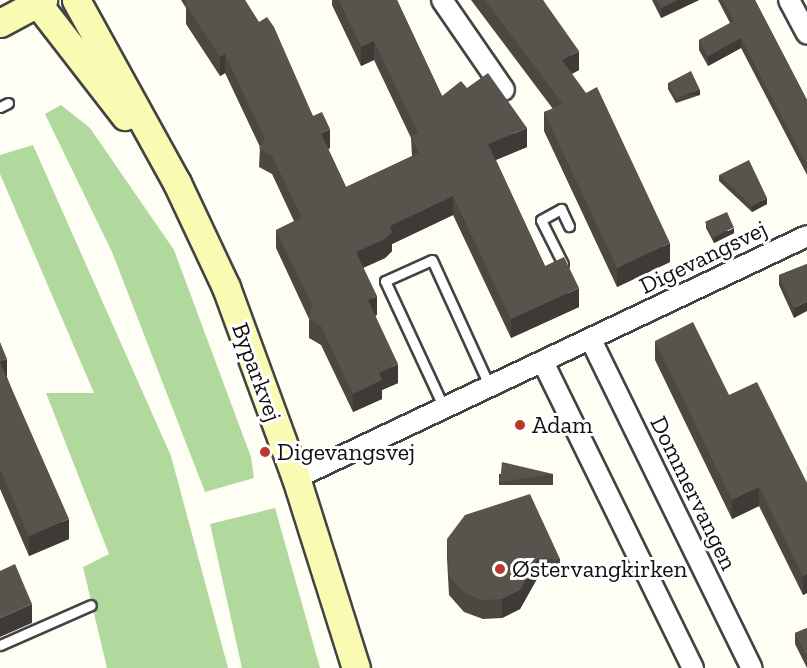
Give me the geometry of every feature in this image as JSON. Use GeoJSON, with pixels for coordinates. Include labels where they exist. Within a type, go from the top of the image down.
{"type":"FeatureCollection","features":[{"type":"Feature","properties":{"kind":"street","name":"Byparkvej"},"geometry":{"type":"LineString","coordinates":[[76,0],[177,183],[226,287],[296,478],[356,668]]}},
{"type":"Feature","properties":{"kind":"street"},"geometry":{"type":"LineString","coordinates":[[441,0],[504,90]]}},
{"type":"Feature","properties":{"kind":"street"},"geometry":{"type":"LineString","coordinates":[[789,0],[807,34]]}},
{"type":"Feature","properties":{"kind":"street","name":"Byparkvej"},"geometry":{"type":"LineString","coordinates":[[39,1],[177,183]]}},
{"type":"Feature","properties":{"kind":"street"},"geometry":{"type":"LineString","coordinates":[[0,23],[39,1]]}},
{"type":"Feature","properties":{"kind":"street","name":"Digevangsvej"},"geometry":{"type":"LineString","coordinates":[[296,478],[807,236]]}},
{"type":"Feature","properties":{"kind":"street","name":"Dommervangen"},"geometry":{"type":"LineString","coordinates":[[591,340],[752,668]]}},
{"type":"Feature","properties":{"kind":"street"},"geometry":{"type":"LineString","coordinates":[[543,362],[693,668]]}},
{"type":"Feature","properties":{"kind":"lane"},"geometry":{"type":"LineString","coordinates":[[563,264],[541,220],[561,210],[569,226]]}},
{"type":"Feature","properties":{"kind":"lane"},"geometry":{"type":"LineString","coordinates":[[444,408],[385,281],[432,260],[490,387]]}},
{"type":"Feature","properties":{"kind":"lane"},"geometry":{"type":"LineString","coordinates":[[0,645],[91,605]]}},
{"type":"Feature","properties":{"kind":"green space"},"geometry":{"type":"Polygon","coordinates":[[[61,105],[90,128],[174,250],[251,457],[254,478],[205,492],[112,252],[45,114],[61,105]]]}},
{"type":"Feature","properties":{"kind":"green space"},"geometry":{"type":"Polygon","coordinates":[[[33,145],[171,456],[228,668],[107,668],[83,567],[109,554],[46,393],[94,393],[0,174],[0,155],[33,145]]]}},
{"type":"Feature","properties":{"kind":"green space"},"geometry":{"type":"Polygon","coordinates":[[[275,508],[320,668],[242,668],[210,524],[275,508]]]}},
{"type":"Feature","properties":{"kind":"building"},"geometry":{"type":"Polygon","coordinates":[[[186,0],[245,0],[259,22],[267,17],[274,27],[313,116],[322,112],[330,129],[321,133],[346,187],[419,153],[411,136],[418,133],[374,41],[361,47],[339,0],[397,0],[442,96],[461,81],[467,88],[488,73],[527,128],[488,144],[545,266],[564,257],[579,288],[511,319],[453,196],[390,226],[392,232],[385,239],[356,252],[377,296],[368,300],[398,364],[379,373],[382,380],[353,394],[321,326],[309,319],[312,305],[276,230],[302,218],[272,156],[259,148],[265,139],[225,54],[220,57],[186,5],[186,0]]]}},
{"type":"Feature","properties":{"kind":"building"},"geometry":{"type":"Polygon","coordinates":[[[485,0],[543,0],[579,51],[562,60],[586,93],[597,87],[670,243],[617,268],[544,112],[563,104],[485,0]]]}},
{"type":"Feature","properties":{"kind":"building"},"geometry":{"type":"Polygon","coordinates":[[[657,0],[678,0],[661,8],[657,0]]]}},
{"type":"Feature","properties":{"kind":"building"},"geometry":{"type":"Polygon","coordinates":[[[723,0],[755,0],[807,100],[807,165],[741,38],[708,56],[699,40],[734,21],[723,0]]]}},
{"type":"Feature","properties":{"kind":"building"},"geometry":{"type":"Polygon","coordinates":[[[691,71],[700,90],[676,98],[668,83],[691,71]]]}},
{"type":"Feature","properties":{"kind":"building"},"geometry":{"type":"Polygon","coordinates":[[[749,160],[767,198],[752,206],[719,175],[749,160]]]}},
{"type":"Feature","properties":{"kind":"building"},"geometry":{"type":"Polygon","coordinates":[[[727,212],[734,228],[712,237],[705,222],[727,212]]]}},
{"type":"Feature","properties":{"kind":"building"},"geometry":{"type":"Polygon","coordinates":[[[807,264],[807,301],[794,308],[779,275],[807,264]]]}},
{"type":"Feature","properties":{"kind":"building"},"geometry":{"type":"Polygon","coordinates":[[[693,322],[729,395],[757,382],[807,483],[807,574],[803,576],[759,487],[732,500],[655,341],[693,322]]]}},
{"type":"Feature","properties":{"kind":"building"},"geometry":{"type":"Polygon","coordinates":[[[0,342],[7,359],[0,362],[0,342]]]}},
{"type":"Feature","properties":{"kind":"building"},"geometry":{"type":"Polygon","coordinates":[[[0,362],[69,519],[29,536],[0,469],[0,362]]]}},
{"type":"Feature","properties":{"kind":"building"},"geometry":{"type":"Polygon","coordinates":[[[502,462],[553,474],[500,482],[502,462]]]}},
{"type":"Feature","properties":{"kind":"building","name":"Østervangkirken"},"geometry":{"type":"Polygon","coordinates":[[[530,494],[560,559],[538,558],[520,590],[502,599],[483,600],[464,593],[449,576],[447,539],[465,515],[530,494]]]}},
{"type":"Feature","properties":{"kind":"building"},"geometry":{"type":"Polygon","coordinates":[[[15,564],[32,604],[0,618],[0,571],[15,564]]]}},
{"type":"Feature","properties":{"kind":"building"},"geometry":{"type":"Polygon","coordinates":[[[807,628],[807,657],[795,633],[807,628]]]}},
{"type":"Feature","properties":{"kind":"place","name":"Adam"},"geometry":{"type":"Point","coordinates":[520,425]}},
{"type":"Feature","properties":{"kind":"place","name":"Digevangsvej"},"geometry":{"type":"Point","coordinates":[265,452]}},
{"type":"Feature","properties":{"kind":"place","name":"Østervangkirken"},"geometry":{"type":"Point","coordinates":[500,569]}}]}
